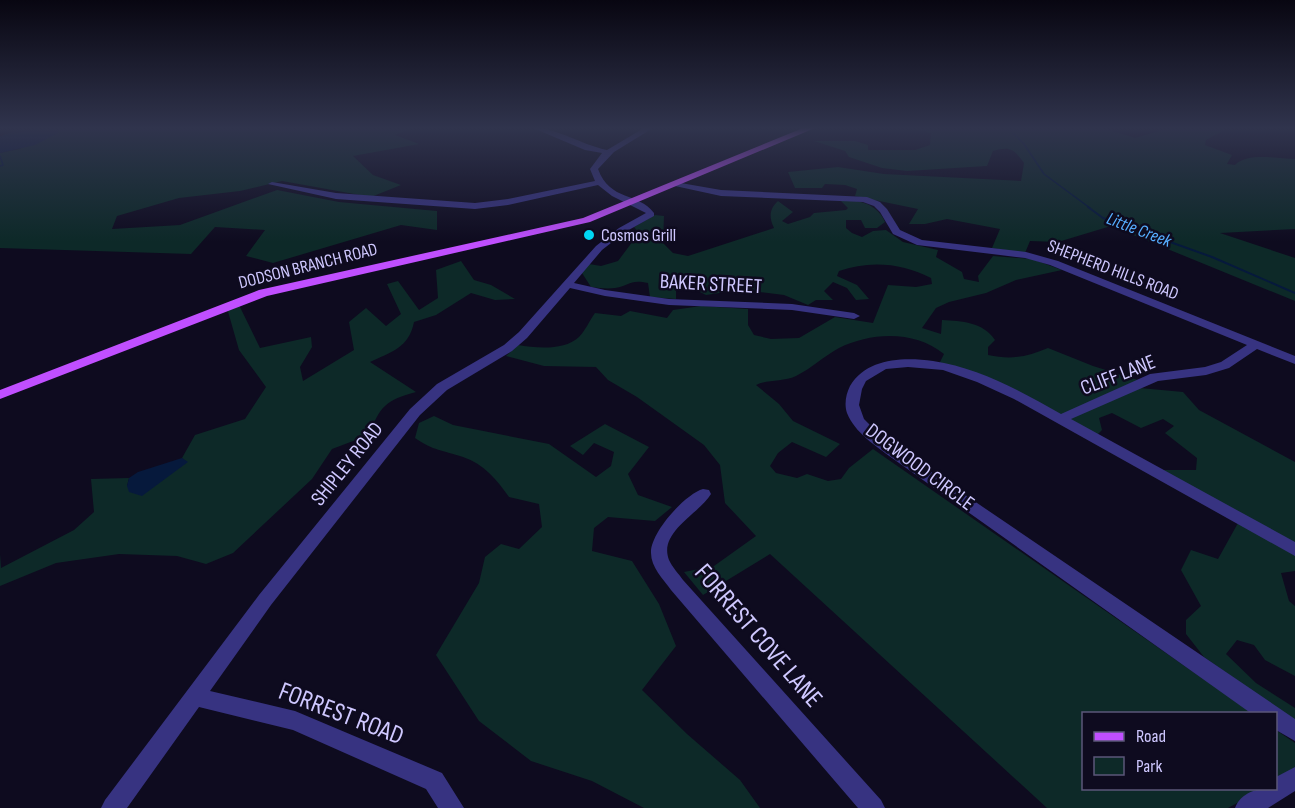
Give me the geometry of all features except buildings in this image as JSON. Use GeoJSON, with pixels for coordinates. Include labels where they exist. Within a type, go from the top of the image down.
{"type":"FeatureCollection","features":[{"type":"Feature","properties":{"kind":"main road","name":"DODSON BRANCH ROAD"},"geometry":{"type":"LineString","coordinates":[[0,395],[263,293],[568,225],[633,202],[721,166]]}},
{"type":"Feature","properties":{"kind":"street"},"geometry":{"type":"LineString","coordinates":[[596,166],[594,169],[600,182],[610,193],[633,202]]}},
{"type":"Feature","properties":{"kind":"street"},"geometry":{"type":"LineString","coordinates":[[272,184],[336,196],[475,206],[508,202],[600,182]]}},
{"type":"Feature","properties":{"kind":"street","name":"SHEPHERD HILLS ROAD"},"geometry":{"type":"LineString","coordinates":[[678,184],[715,192],[864,199],[878,204],[896,232],[906,238],[938,246],[1026,255],[1054,263],[1295,360]]}},
{"type":"Feature","properties":{"kind":"street","name":"SHIPLEY ROAD"},"geometry":{"type":"LineString","coordinates":[[113,808],[265,600],[415,412],[442,387],[507,348],[523,335],[610,238],[649,216],[647,209],[633,202]]}},
{"type":"Feature","properties":{"kind":"street","name":"BAKER STREET"},"geometry":{"type":"LineString","coordinates":[[567,285],[669,303],[792,308],[854,316]]}},
{"type":"Feature","properties":{"kind":"street","name":"CLIFF LANE"},"geometry":{"type":"LineString","coordinates":[[1060,419],[1155,377],[1206,371],[1225,365],[1256,344]]}},
{"type":"Feature","properties":{"kind":"street","name":"DOGWOOD CIRCLE"},"geometry":{"type":"LineString","coordinates":[[1267,712],[897,455],[869,433],[854,413],[852,395],[858,381],[872,370],[892,363],[946,367],[985,381],[1060,419],[1295,550]]}},
{"type":"Feature","properties":{"kind":"street","name":"FORREST COVE LANE"},"geometry":{"type":"LineString","coordinates":[[703,494],[672,524],[659,546],[660,561],[677,585],[873,808]]}},
{"type":"Feature","properties":{"kind":"street","name":"FORREST ROAD"},"geometry":{"type":"LineString","coordinates":[[194,697],[295,722],[434,781],[452,808]]}},
{"type":"Feature","properties":{"kind":"street"},"geometry":{"type":"LineString","coordinates":[[1277,719],[1295,731]]}},
{"type":"Feature","properties":{"kind":"street"},"geometry":{"type":"LineString","coordinates":[[1277,789],[1295,778]]}},
{"type":"Feature","properties":{"kind":"street"},"geometry":{"type":"LineString","coordinates":[[1247,808],[1276,790]]}},
{"type":"Feature","properties":{"kind":"green space"},"geometry":{"type":"Polygon","coordinates":[[[0,166],[363,166],[373,175],[401,185],[371,197],[282,181],[240,191],[179,198],[117,216],[112,229],[180,225],[277,190],[339,202],[437,211],[437,230],[401,225],[273,263],[246,256],[265,230],[215,227],[191,254],[0,248],[0,166]]]}},
{"type":"Feature","properties":{"kind":"green space"},"geometry":{"type":"Polygon","coordinates":[[[875,166],[987,166],[907,171],[875,166]]]}},
{"type":"Feature","properties":{"kind":"green space"},"geometry":{"type":"Polygon","coordinates":[[[1024,166],[1295,166],[1295,229],[1220,233],[1295,258],[1295,301],[1111,226],[1058,242],[1030,241],[1025,253],[992,248],[1000,229],[947,219],[925,224],[909,224],[918,209],[855,196],[857,189],[845,185],[825,184],[822,188],[795,188],[788,172],[838,167],[884,174],[1021,181],[1024,166]]]}},
{"type":"Feature","properties":{"kind":"green space"},"geometry":{"type":"Polygon","coordinates":[[[839,199],[853,200],[872,207],[885,222],[877,228],[865,228],[861,220],[846,220],[846,228],[852,233],[862,237],[873,231],[886,230],[903,242],[938,250],[936,257],[962,272],[964,279],[979,282],[978,276],[993,256],[1032,259],[1062,270],[1016,280],[986,293],[949,302],[936,308],[922,328],[941,334],[942,320],[972,324],[984,329],[995,340],[988,347],[988,355],[1019,357],[1048,348],[1093,366],[1138,380],[1059,416],[939,364],[944,354],[920,341],[893,336],[865,339],[839,348],[796,376],[756,385],[779,404],[793,421],[840,444],[826,457],[792,442],[778,453],[770,466],[776,473],[797,478],[807,474],[828,481],[841,479],[849,468],[873,449],[1251,712],[1082,712],[1082,790],[1261,790],[1228,808],[1047,808],[770,554],[703,595],[684,572],[714,566],[756,536],[725,503],[720,465],[704,445],[637,397],[608,380],[596,367],[544,366],[506,356],[518,345],[550,347],[566,345],[581,335],[595,313],[621,316],[630,311],[667,318],[673,310],[701,306],[748,309],[748,325],[754,335],[771,339],[799,338],[835,317],[873,323],[888,285],[916,287],[932,284],[931,278],[897,266],[862,265],[839,271],[837,276],[857,285],[869,299],[856,300],[847,288],[833,282],[824,291],[833,300],[816,300],[808,305],[784,295],[759,292],[733,291],[706,295],[694,289],[676,290],[676,299],[650,297],[648,283],[633,282],[612,288],[591,287],[582,273],[589,264],[601,266],[618,261],[639,233],[634,227],[655,215],[664,216],[663,243],[673,253],[688,256],[774,228],[771,214],[778,201],[793,212],[782,221],[788,224],[810,217],[814,213],[848,208],[839,199]]]}},
{"type":"Feature","properties":{"kind":"green space"},"geometry":{"type":"Polygon","coordinates":[[[461,261],[474,280],[491,285],[515,299],[495,300],[471,293],[436,315],[414,322],[408,338],[398,348],[370,362],[416,392],[391,401],[385,406],[369,435],[332,449],[312,479],[233,553],[206,564],[177,556],[119,554],[56,563],[0,586],[0,554],[1,568],[74,530],[94,512],[91,479],[129,478],[127,486],[179,468],[187,462],[182,458],[195,435],[245,419],[266,387],[239,350],[227,308],[239,305],[260,348],[311,337],[312,347],[300,367],[303,381],[354,350],[349,322],[366,308],[386,326],[401,314],[387,284],[398,281],[419,310],[438,298],[436,270],[461,261]]]}},
{"type":"Feature","properties":{"kind":"green space"},"geometry":{"type":"Polygon","coordinates":[[[1140,388],[1183,392],[1199,410],[1295,462],[1295,545],[1158,470],[1196,470],[1197,458],[1165,433],[1174,426],[1163,419],[1141,428],[1112,413],[1099,418],[1102,430],[1097,435],[1068,418],[1140,388]]]}},
{"type":"Feature","properties":{"kind":"green space"},"geometry":{"type":"Polygon","coordinates":[[[434,416],[453,425],[549,444],[596,477],[611,466],[614,452],[594,443],[583,455],[570,446],[605,424],[649,447],[628,474],[638,495],[672,507],[655,521],[608,517],[594,528],[592,551],[632,561],[659,604],[676,646],[642,690],[687,734],[740,780],[760,808],[644,808],[592,781],[531,761],[479,721],[436,655],[479,583],[485,557],[501,544],[519,549],[542,527],[539,504],[509,497],[484,468],[471,460],[433,448],[415,438],[419,423],[434,416]]]}},
{"type":"Feature","properties":{"kind":"green space"},"geometry":{"type":"Polygon","coordinates":[[[1238,523],[1295,555],[1295,571],[1281,573],[1289,601],[1295,606],[1295,676],[1265,660],[1254,645],[1237,640],[1226,654],[1256,683],[1295,708],[1295,721],[1204,657],[1186,634],[1186,620],[1201,606],[1181,570],[1191,550],[1218,559],[1238,523]]]}},
{"type":"Feature","properties":{"kind":"green space"},"geometry":{"type":"Polygon","coordinates":[[[1277,731],[1295,743],[1295,767],[1277,780],[1277,731]]]}},
{"type":"Feature","properties":{"kind":"water"},"geometry":{"type":"Polygon","coordinates":[[[182,458],[188,462],[142,496],[129,492],[127,486],[129,478],[138,472],[182,458]]]}},
{"type":"Feature","properties":{"kind":"waterway","name":"Little Creek"},"geometry":{"type":"LineString","coordinates":[[1038,166],[1044,174],[1090,208]]}},
{"type":"Feature","properties":{"kind":"waterway","name":"Little Creek"},"geometry":{"type":"LineString","coordinates":[[1088,207],[1103,218],[1212,257],[1295,293]]}},
{"type":"Feature","properties":{"kind":"place","name":"Cosmos Grill"},"geometry":{"type":"Point","coordinates":[589,235]}}]}
